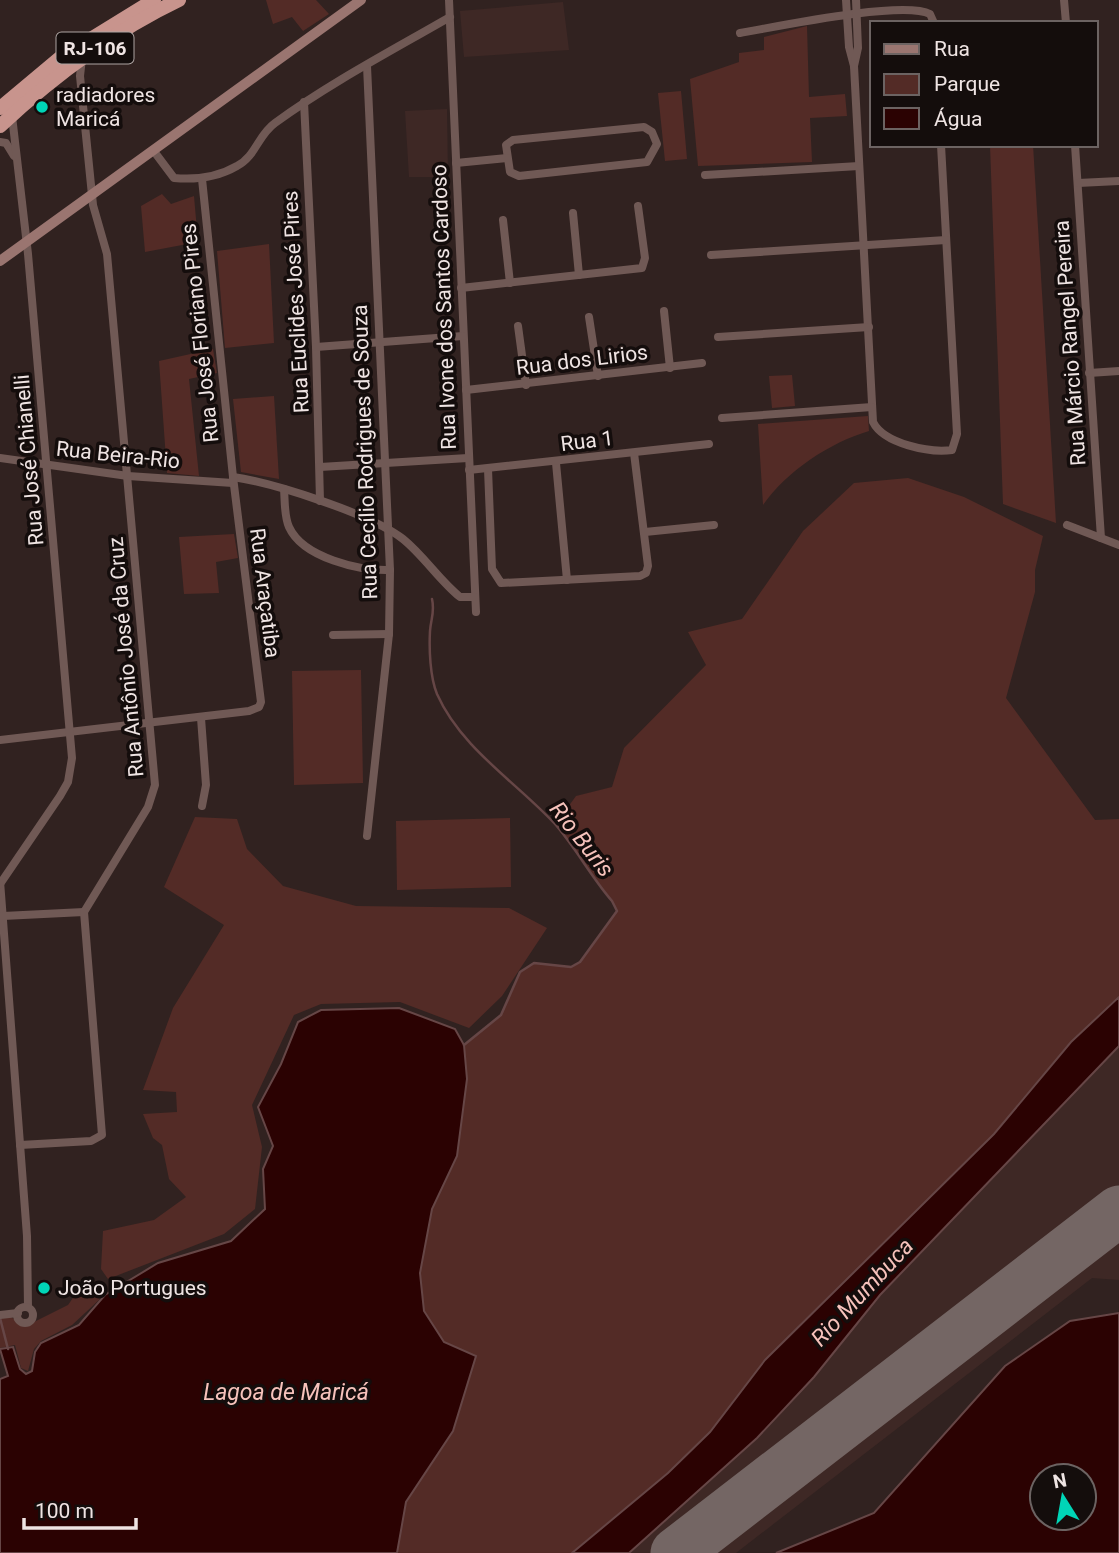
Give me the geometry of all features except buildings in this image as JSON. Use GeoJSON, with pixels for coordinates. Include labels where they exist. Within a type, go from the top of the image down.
{"type":"FeatureCollection","features":[{"type":"Feature","properties":{"kind":"highway","name":"RJ-106"},"geometry":{"type":"LineString","coordinates":[[0,126],[6,111],[60,58],[154,0]]}},
{"type":"Feature","properties":{"kind":"highway","name":"RJ-106"},"geometry":{"type":"LineString","coordinates":[[6,111],[82,57],[179,0]]}},
{"type":"Feature","properties":{"kind":"main road"},"geometry":{"type":"LineString","coordinates":[[0,261],[361,0]]}},
{"type":"Feature","properties":{"kind":"street","name":"Rua Ivone dos Santos Cardoso"},"geometry":{"type":"LineString","coordinates":[[449,0],[476,612]]}},
{"type":"Feature","properties":{"kind":"street"},"geometry":{"type":"LineString","coordinates":[[846,0],[852,13]]}},
{"type":"Feature","properties":{"kind":"street"},"geometry":{"type":"LineString","coordinates":[[856,0],[852,13],[854,66],[872,407],[877,430],[899,441],[944,451],[952,450],[956,443],[941,147]]}},
{"type":"Feature","properties":{"kind":"street"},"geometry":{"type":"LineString","coordinates":[[1064,0],[1066,21]]}},
{"type":"Feature","properties":{"kind":"street"},"geometry":{"type":"LineString","coordinates":[[740,33],[852,13],[920,10],[930,14],[933,21]]}},
{"type":"Feature","properties":{"kind":"street"},"geometry":{"type":"LineString","coordinates":[[153,150],[174,178],[202,179],[223,173],[248,158],[268,128],[304,102],[450,17]]}},
{"type":"Feature","properties":{"kind":"street","name":"Rua Antônio José da Cruz"},"geometry":{"type":"LineString","coordinates":[[82,57],[80,76],[92,194],[105,239],[154,771],[153,796],[84,912]]}},
{"type":"Feature","properties":{"kind":"street","name":"Rua Cecílio Rodrigues de Souza"},"geometry":{"type":"LineString","coordinates":[[367,66],[390,570],[389,634],[367,836]]}},
{"type":"Feature","properties":{"kind":"street"},"geometry":{"type":"LineString","coordinates":[[64,70],[80,76]]}},
{"type":"Feature","properties":{"kind":"street","name":"Rua Euclides José Pires"},"geometry":{"type":"LineString","coordinates":[[304,102],[316,347],[320,501]]}},
{"type":"Feature","properties":{"kind":"street","name":"Rua José Chianelli"},"geometry":{"type":"LineString","coordinates":[[0,882],[60,796],[68,782],[72,758],[27,241],[6,111]]}},
{"type":"Feature","properties":{"kind":"street"},"geometry":{"type":"LineString","coordinates":[[648,128],[657,144],[652,158],[639,164],[513,175],[507,158],[509,142],[648,128]]}},
{"type":"Feature","properties":{"kind":"street"},"geometry":{"type":"LineString","coordinates":[[0,142],[6,143],[15,160]]}},
{"type":"Feature","properties":{"kind":"street","name":"Rua Márcio Rangel Pereira"},"geometry":{"type":"LineString","coordinates":[[1075,147],[1101,538]]}},
{"type":"Feature","properties":{"kind":"street"},"geometry":{"type":"LineString","coordinates":[[456,163],[507,158]]}},
{"type":"Feature","properties":{"kind":"street"},"geometry":{"type":"LineString","coordinates":[[705,175],[859,166]]}},
{"type":"Feature","properties":{"kind":"street","name":"Rua José Floriano Pires"},"geometry":{"type":"LineString","coordinates":[[202,179],[233,480]]}},
{"type":"Feature","properties":{"kind":"street"},"geometry":{"type":"LineString","coordinates":[[1078,183],[1119,181]]}},
{"type":"Feature","properties":{"kind":"street"},"geometry":{"type":"LineString","coordinates":[[461,288],[639,269],[643,266],[638,206]]}},
{"type":"Feature","properties":{"kind":"street"},"geometry":{"type":"LineString","coordinates":[[573,213],[579,275]]}},
{"type":"Feature","properties":{"kind":"street"},"geometry":{"type":"LineString","coordinates":[[503,220],[510,283]]}},
{"type":"Feature","properties":{"kind":"street"},"geometry":{"type":"LineString","coordinates":[[712,255],[946,240]]}},
{"type":"Feature","properties":{"kind":"street"},"geometry":{"type":"LineString","coordinates":[[664,311],[670,368]]}},
{"type":"Feature","properties":{"kind":"street"},"geometry":{"type":"LineString","coordinates":[[589,317],[598,376]]}},
{"type":"Feature","properties":{"kind":"street"},"geometry":{"type":"LineString","coordinates":[[518,326],[526,385]]}},
{"type":"Feature","properties":{"kind":"street"},"geometry":{"type":"LineString","coordinates":[[718,337],[869,327]]}},
{"type":"Feature","properties":{"kind":"street"},"geometry":{"type":"LineString","coordinates":[[316,347],[463,336]]}},
{"type":"Feature","properties":{"kind":"street","name":"Rua dos Lirios"},"geometry":{"type":"LineString","coordinates":[[466,390],[702,363]]}},
{"type":"Feature","properties":{"kind":"street"},"geometry":{"type":"LineString","coordinates":[[1089,373],[1119,370]]}},
{"type":"Feature","properties":{"kind":"street"},"geometry":{"type":"LineString","coordinates":[[722,418],[872,407]]}},
{"type":"Feature","properties":{"kind":"street","name":"Rua 1"},"geometry":{"type":"LineString","coordinates":[[469,470],[556,463],[709,444]]}},
{"type":"Feature","properties":{"kind":"street"},"geometry":{"type":"LineString","coordinates":[[488,469],[492,569],[502,583],[643,575],[648,566],[634,453]]}},
{"type":"Feature","properties":{"kind":"street","name":"Rua Beira-Rio"},"geometry":{"type":"LineString","coordinates":[[0,458],[128,476],[233,480],[284,489],[388,530],[414,548],[460,597],[475,597]]}},
{"type":"Feature","properties":{"kind":"street"},"geometry":{"type":"LineString","coordinates":[[320,467],[468,458]]}},
{"type":"Feature","properties":{"kind":"street"},"geometry":{"type":"LineString","coordinates":[[556,463],[568,580]]}},
{"type":"Feature","properties":{"kind":"street","name":"Rua Araçatiba"},"geometry":{"type":"LineString","coordinates":[[201,718],[249,711],[259,706],[261,696],[233,480]]}},
{"type":"Feature","properties":{"kind":"street"},"geometry":{"type":"LineString","coordinates":[[284,489],[289,526],[303,542],[341,564],[362,569],[390,570]]}},
{"type":"Feature","properties":{"kind":"street"},"geometry":{"type":"LineString","coordinates":[[645,532],[715,525]]}},
{"type":"Feature","properties":{"kind":"street"},"geometry":{"type":"LineString","coordinates":[[1067,525],[1119,545]]}},
{"type":"Feature","properties":{"kind":"street"},"geometry":{"type":"LineString","coordinates":[[333,635],[389,634]]}},
{"type":"Feature","properties":{"kind":"street"},"geometry":{"type":"LineString","coordinates":[[0,740],[201,718],[205,785],[202,806]]}},
{"type":"Feature","properties":{"kind":"street"},"geometry":{"type":"LineString","coordinates":[[0,882],[29,1265],[28,1307],[33,1316],[28,1322],[20,1320],[18,1313]]}},
{"type":"Feature","properties":{"kind":"street"},"geometry":{"type":"LineString","coordinates":[[2,916],[84,912],[102,1135],[91,1141],[20,1144]]}},
{"type":"Feature","properties":{"kind":"street"},"geometry":{"type":"LineString","coordinates":[[3,1314],[18,1313],[22,1308],[28,1307]]}},
{"type":"Feature","properties":{"kind":"shaded area"},"geometry":{"type":"Polygon","coordinates":[[[563,2],[569,50],[464,57],[460,11],[563,2]]]}},
{"type":"Feature","properties":{"kind":"shaded area"},"geometry":{"type":"Polygon","coordinates":[[[447,109],[448,177],[409,177],[405,111],[447,109]]]}},
{"type":"Feature","properties":{"kind":"shaded area"},"geometry":{"type":"Polygon","coordinates":[[[1119,1046],[1119,1280],[1092,1278],[736,1553],[629,1553],[757,1438],[814,1377],[880,1295],[1119,1046]]]}},
{"type":"Feature","properties":{"kind":"green space"},"geometry":{"type":"Polygon","coordinates":[[[266,0],[316,0],[329,14],[303,31],[292,17],[273,24],[266,0]]]}},
{"type":"Feature","properties":{"kind":"green space"},"geometry":{"type":"Polygon","coordinates":[[[807,26],[809,97],[845,94],[847,116],[810,118],[812,162],[698,166],[690,79],[739,62],[739,53],[764,50],[764,37],[807,26]]]}},
{"type":"Feature","properties":{"kind":"green space"},"geometry":{"type":"Polygon","coordinates":[[[681,91],[687,159],[665,161],[658,93],[681,91]]]}},
{"type":"Feature","properties":{"kind":"green space"},"geometry":{"type":"Polygon","coordinates":[[[990,147],[1033,147],[1056,523],[1003,504],[990,147]]]}},
{"type":"Feature","properties":{"kind":"green space"},"geometry":{"type":"Polygon","coordinates":[[[162,194],[171,204],[194,196],[198,242],[145,252],[141,206],[162,194]]]}},
{"type":"Feature","properties":{"kind":"green space"},"geometry":{"type":"Polygon","coordinates":[[[269,244],[274,343],[225,348],[217,251],[269,244]]]}},
{"type":"Feature","properties":{"kind":"green space"},"geometry":{"type":"Polygon","coordinates":[[[213,349],[217,373],[189,379],[199,476],[167,473],[159,361],[213,349]]]}},
{"type":"Feature","properties":{"kind":"green space"},"geometry":{"type":"Polygon","coordinates":[[[792,375],[795,406],[772,408],[769,376],[792,375]]]}},
{"type":"Feature","properties":{"kind":"green space"},"geometry":{"type":"Polygon","coordinates":[[[274,396],[279,479],[241,472],[233,399],[274,396]]]}},
{"type":"Feature","properties":{"kind":"green space"},"geometry":{"type":"Polygon","coordinates":[[[868,416],[869,431],[839,443],[810,460],[784,481],[763,505],[758,424],[868,416]]]}},
{"type":"Feature","properties":{"kind":"green space"},"geometry":{"type":"Polygon","coordinates":[[[908,478],[964,497],[1043,536],[1035,570],[1035,592],[1006,698],[1095,820],[1119,819],[1119,997],[1071,1042],[994,1134],[765,1360],[710,1432],[668,1473],[572,1553],[397,1553],[406,1502],[453,1431],[476,1356],[444,1342],[424,1311],[420,1273],[432,1209],[457,1156],[467,1079],[464,1045],[501,1015],[520,972],[534,963],[571,967],[580,962],[616,911],[612,901],[555,825],[576,796],[612,787],[624,748],[706,665],[688,632],[742,619],[803,531],[854,483],[908,478]]]}},
{"type":"Feature","properties":{"kind":"green space"},"geometry":{"type":"Polygon","coordinates":[[[234,534],[238,558],[216,562],[219,593],[184,594],[179,537],[234,534]]]}},
{"type":"Feature","properties":{"kind":"green space"},"geometry":{"type":"Polygon","coordinates":[[[361,670],[363,783],[294,785],[292,671],[361,670]]]}},
{"type":"Feature","properties":{"kind":"green space"},"geometry":{"type":"Polygon","coordinates":[[[195,817],[237,819],[247,849],[283,886],[356,906],[509,908],[547,928],[502,996],[469,1028],[400,1002],[321,1004],[294,1015],[252,1105],[262,1147],[255,1209],[224,1234],[108,1279],[101,1269],[103,1231],[154,1220],[186,1197],[169,1179],[162,1145],[153,1138],[143,1114],[177,1112],[176,1092],[143,1090],[173,1008],[224,925],[164,887],[195,817]]]}},
{"type":"Feature","properties":{"kind":"green space"},"geometry":{"type":"Polygon","coordinates":[[[510,818],[511,887],[397,890],[396,821],[510,818]]]}},
{"type":"Feature","properties":{"kind":"green space"},"geometry":{"type":"Polygon","coordinates":[[[87,1278],[106,1287],[99,1300],[72,1325],[41,1341],[34,1349],[28,1371],[21,1368],[15,1345],[0,1348],[0,1319],[9,1316],[26,1326],[68,1305],[87,1278]]]}},
{"type":"Feature","properties":{"kind":"water","name":"Rio Mumbuca"},"geometry":{"type":"Polygon","coordinates":[[[1119,997],[1119,1046],[880,1295],[814,1377],[757,1438],[629,1553],[572,1553],[668,1473],[710,1432],[765,1360],[994,1134],[1071,1042],[1119,997]]]}},
{"type":"Feature","properties":{"kind":"water","name":"Lagoa de Maricá"},"geometry":{"type":"Polygon","coordinates":[[[399,1008],[455,1029],[464,1045],[467,1079],[457,1156],[432,1209],[420,1273],[424,1311],[444,1342],[476,1356],[453,1431],[406,1502],[397,1553],[0,1553],[0,1379],[8,1376],[0,1349],[13,1347],[20,1369],[26,1374],[32,1371],[35,1352],[41,1343],[79,1325],[105,1295],[158,1263],[231,1241],[265,1209],[263,1169],[273,1146],[258,1107],[281,1064],[298,1022],[321,1010],[399,1008]]]}},
{"type":"Feature","properties":{"kind":"water"},"geometry":{"type":"Polygon","coordinates":[[[1119,1313],[1119,1553],[776,1553],[874,1513],[1005,1366],[1070,1321],[1119,1313]]]}},
{"type":"Feature","properties":{"kind":"waterway","name":"Rio Buris"},"geometry":{"type":"LineString","coordinates":[[432,599],[431,671],[437,694],[447,713],[475,748],[555,824],[617,911],[580,962],[571,967],[534,963],[520,972],[501,1015],[464,1045]]}},
{"type":"Feature","properties":{"kind":"waterway"},"geometry":{"type":"LineString","coordinates":[[0,1318],[8,1349]]}},
{"type":"Feature","properties":{"kind":"runway"},"geometry":{"type":"LineString","coordinates":[[676,1553],[1119,1211]]}},
{"type":"Feature","properties":{"kind":"place","name":"radiadores Maricá"},"geometry":{"type":"Point","coordinates":[42,107]}},
{"type":"Feature","properties":{"kind":"place","name":"João Portugues"},"geometry":{"type":"Point","coordinates":[44,1288]}}]}
